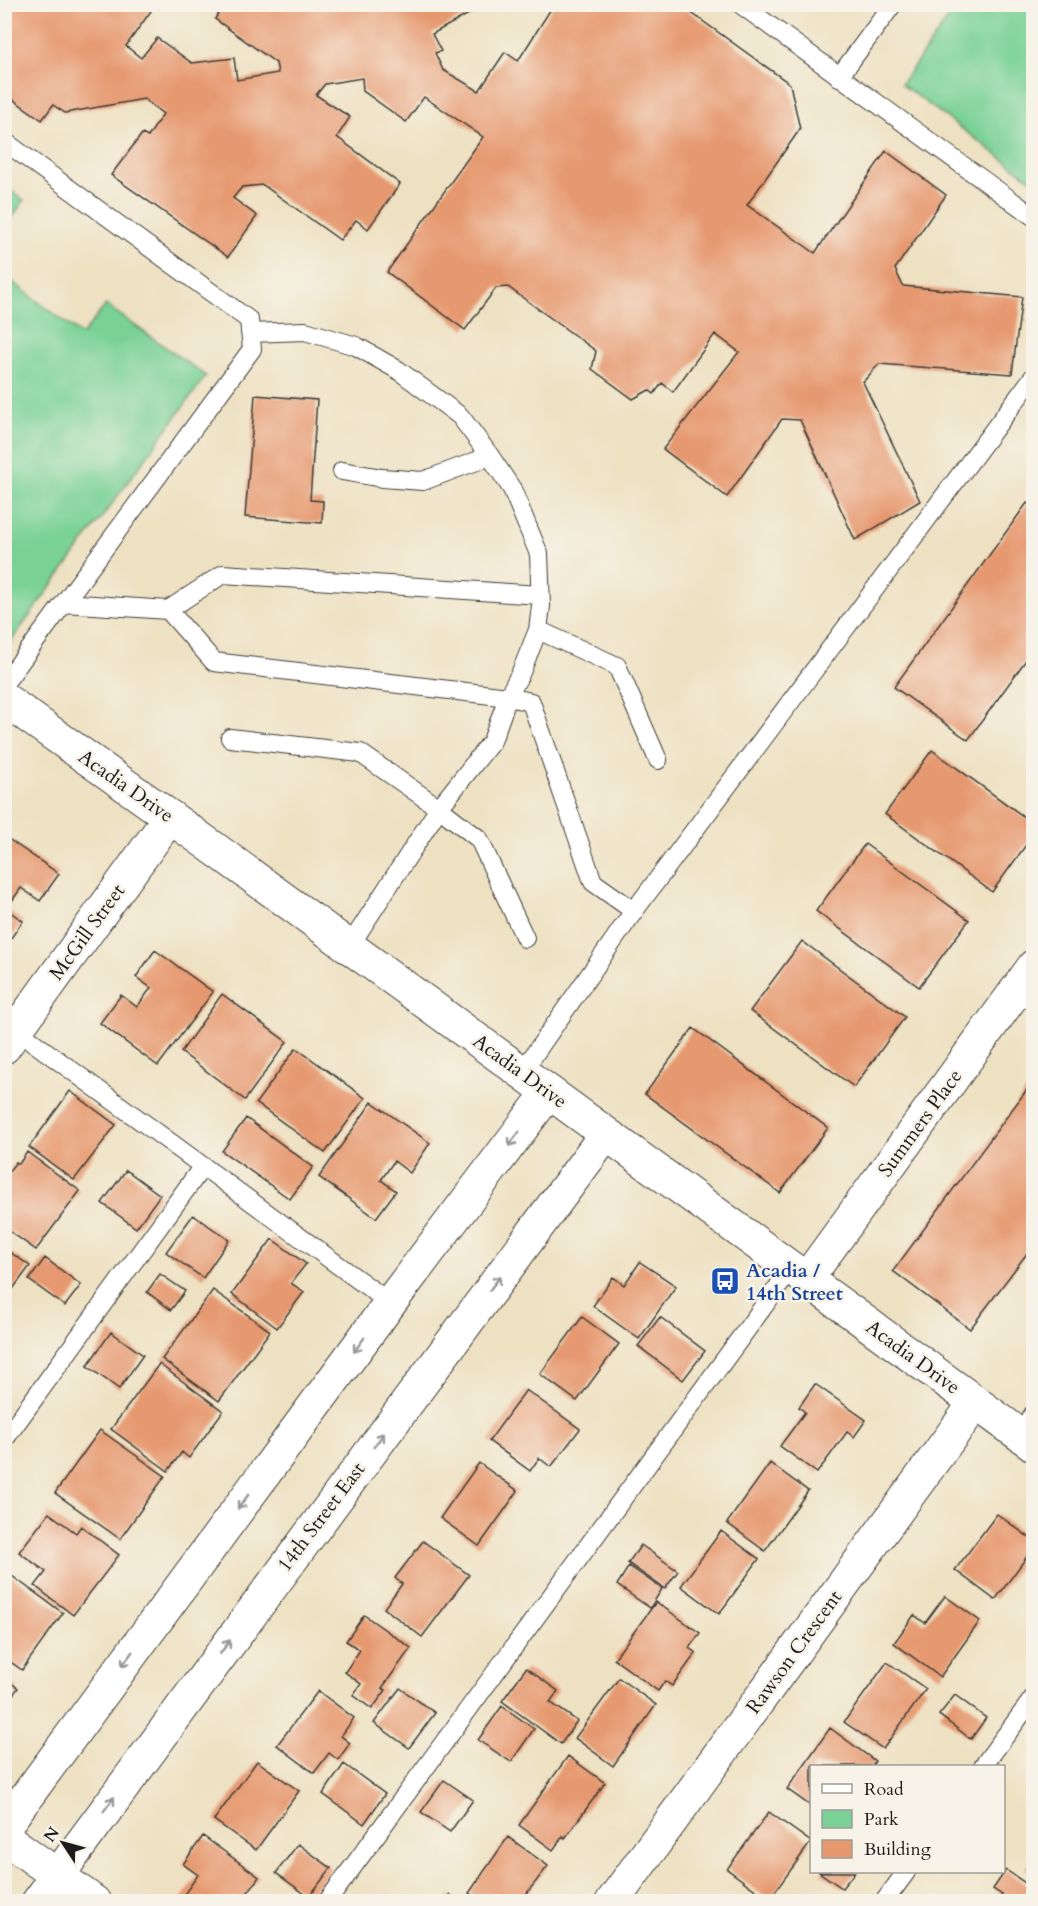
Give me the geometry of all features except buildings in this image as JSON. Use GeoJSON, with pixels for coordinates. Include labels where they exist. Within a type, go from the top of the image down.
{"type":"FeatureCollection","features":[{"type":"Feature","properties":{"kind":"street","name":"Acadia Drive"},"geometry":{"type":"LineString","coordinates":[[4,699],[976,1402],[1029,1430]]}},
{"type":"Feature","properties":{"kind":"street","name":"McGill Street"},"geometry":{"type":"LineString","coordinates":[[9,1033],[170,817]]}},
{"type":"Feature","properties":{"kind":"street","name":"Summers Place"},"geometry":{"type":"LineString","coordinates":[[799,1275],[1034,966]]}},
{"type":"Feature","properties":{"kind":"street"},"geometry":{"type":"LineString","coordinates":[[4,1827],[390,1303],[549,1092]]}},
{"type":"Feature","properties":{"kind":"street","name":"14th Street East"},"geometry":{"type":"LineString","coordinates":[[38,1902],[606,1134]]}},
{"type":"Feature","properties":{"kind":"street","name":"Rawson Crescent"},"geometry":{"type":"LineString","coordinates":[[612,1902],[976,1402]]}},
{"type":"Feature","properties":{"kind":"street"},"geometry":{"type":"LineString","coordinates":[[4,1837],[94,1902]]}},
{"type":"Feature","properties":{"kind":"lane"},"geometry":{"type":"LineString","coordinates":[[740,4],[1034,218]]}},
{"type":"Feature","properties":{"kind":"lane"},"geometry":{"type":"LineString","coordinates":[[839,77],[893,4]]}},
{"type":"Feature","properties":{"kind":"lane"},"geometry":{"type":"LineString","coordinates":[[4,141],[249,320],[252,349],[4,684]]}},
{"type":"Feature","properties":{"kind":"lane"},"geometry":{"type":"LineString","coordinates":[[250,333],[305,331],[356,346],[398,370],[460,416],[512,489],[539,554],[541,606],[538,630],[508,697],[492,741],[439,808],[349,947]]}},
{"type":"Feature","properties":{"kind":"lane"},"geometry":{"type":"LineString","coordinates":[[522,1072],[634,911],[1034,376]]}},
{"type":"Feature","properties":{"kind":"lane"},"geometry":{"type":"LineString","coordinates":[[342,471],[382,478],[423,481],[490,456]]}},
{"type":"Feature","properties":{"kind":"lane"},"geometry":{"type":"LineString","coordinates":[[64,603],[168,610],[223,574],[540,595]]}},
{"type":"Feature","properties":{"kind":"lane"},"geometry":{"type":"LineString","coordinates":[[168,610],[214,662],[508,697],[531,702],[593,882],[634,911]]}},
{"type":"Feature","properties":{"kind":"lane"},"geometry":{"type":"LineString","coordinates":[[538,630],[617,666],[658,760]]}},
{"type":"Feature","properties":{"kind":"lane"},"geometry":{"type":"LineString","coordinates":[[230,738],[360,753],[479,839],[525,938]]}},
{"type":"Feature","properties":{"kind":"lane"},"geometry":{"type":"LineString","coordinates":[[9,1033],[203,1166],[390,1303]]}},
{"type":"Feature","properties":{"kind":"lane"},"geometry":{"type":"LineString","coordinates":[[4,1440],[203,1166]]}},
{"type":"Feature","properties":{"kind":"lane"},"geometry":{"type":"LineString","coordinates":[[327,1902],[799,1275]]}},
{"type":"Feature","properties":{"kind":"lane"},"geometry":{"type":"LineString","coordinates":[[984,1765],[1034,1697]]}},
{"type":"Feature","properties":{"kind":"lane"},"geometry":{"type":"LineString","coordinates":[[884,1902],[905,1873]]}},
{"type":"Feature","properties":{"kind":"green space"},"geometry":{"type":"Polygon","coordinates":[[[958,5],[1033,5],[1033,181],[901,84],[958,5]]]}},
{"type":"Feature","properties":{"kind":"green space"},"geometry":{"type":"Polygon","coordinates":[[[5,187],[24,200],[5,229],[5,187]]]}},
{"type":"Feature","properties":{"kind":"green space"},"geometry":{"type":"Polygon","coordinates":[[[5,276],[82,335],[106,305],[206,376],[8,645],[4,643],[5,276]]]}},
{"type":"Feature","properties":{"kind":"place","name":"Acadia / 14th Street"},"geometry":{"type":"Point","coordinates":[725,1281]}}]}
